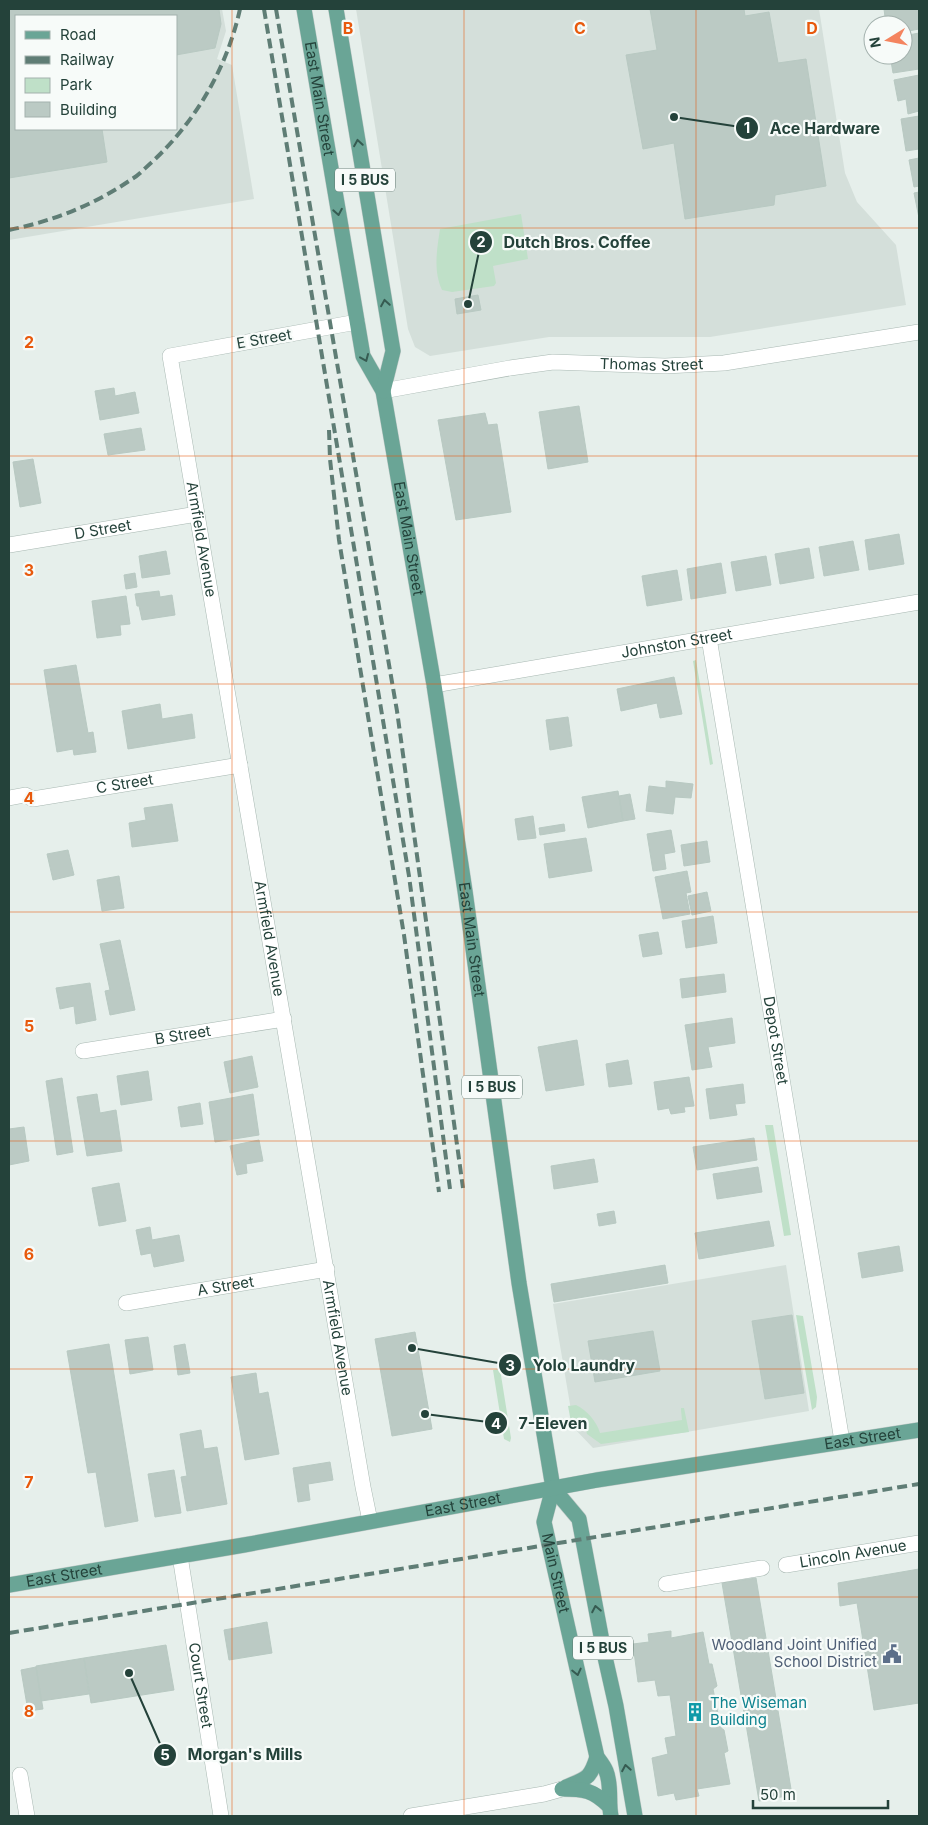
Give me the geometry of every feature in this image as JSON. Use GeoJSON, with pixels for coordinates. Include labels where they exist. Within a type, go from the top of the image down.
{"type":"FeatureCollection","features":[{"type":"Feature","properties":{"kind":"main road","name":"East Main Street"},"geometry":{"type":"LineString","coordinates":[[304,9],[363,356],[383,391],[434,684],[466,891],[519,1283],[553,1488]]}},
{"type":"Feature","properties":{"kind":"main road","name":"East Main Street"},"geometry":{"type":"LineString","coordinates":[[336,9],[393,351],[383,391]]}},
{"type":"Feature","properties":{"kind":"main road","name":"East Street"},"geometry":{"type":"LineString","coordinates":[[9,1585],[553,1488],[919,1430]]}},
{"type":"Feature","properties":{"kind":"main road","name":"Main Street"},"geometry":{"type":"LineString","coordinates":[[553,1488],[544,1522],[596,1757],[606,1771],[610,1792],[610,1811]]}},
{"type":"Feature","properties":{"kind":"main road","name":"I 5 BUS"},"geometry":{"type":"LineString","coordinates":[[553,1488],[579,1519],[616,1706],[635,1816]]}},
{"type":"Feature","properties":{"kind":"main road"},"geometry":{"type":"LineString","coordinates":[[562,1789],[582,1781],[592,1773],[596,1757]]}},
{"type":"Feature","properties":{"kind":"main road"},"geometry":{"type":"LineString","coordinates":[[562,1789],[583,1790],[598,1795],[610,1811]]}},
{"type":"Feature","properties":{"kind":"street","name":"E Street"},"geometry":{"type":"LineString","coordinates":[[170,356],[357,322]]}},
{"type":"Feature","properties":{"kind":"street","name":"Thomas Street"},"geometry":{"type":"LineString","coordinates":[[383,391],[553,362],[665,366],[724,363],[919,332]]}},
{"type":"Feature","properties":{"kind":"street","name":"Armfield Avenue"},"geometry":{"type":"LineString","coordinates":[[170,356],[370,1521]]}},
{"type":"Feature","properties":{"kind":"street","name":"D Street"},"geometry":{"type":"LineString","coordinates":[[9,545],[197,514]]}},
{"type":"Feature","properties":{"kind":"street","name":"Johnston Street"},"geometry":{"type":"LineString","coordinates":[[434,684],[919,602]]}},
{"type":"Feature","properties":{"kind":"street","name":"Depot Street"},"geometry":{"type":"LineString","coordinates":[[709,638],[842,1441]]}},
{"type":"Feature","properties":{"kind":"street","name":"C Street"},"geometry":{"type":"LineString","coordinates":[[9,798],[25,796],[34,799],[240,765]]}},
{"type":"Feature","properties":{"kind":"street","name":"B Street"},"geometry":{"type":"LineString","coordinates":[[83,1052],[284,1019]]}},
{"type":"Feature","properties":{"kind":"street","name":"A Street"},"geometry":{"type":"LineString","coordinates":[[126,1303],[327,1269]]}},
{"type":"Feature","properties":{"kind":"street","name":"Lincoln Avenue"},"geometry":{"type":"LineString","coordinates":[[786,1564],[919,1544]]}},
{"type":"Feature","properties":{"kind":"street","name":"Court Street"},"geometry":{"type":"LineString","coordinates":[[180,1556],[221,1816]]}},
{"type":"Feature","properties":{"kind":"street"},"geometry":{"type":"LineString","coordinates":[[666,1584],[762,1568]]}},
{"type":"Feature","properties":{"kind":"street"},"geometry":{"type":"LineString","coordinates":[[20,1775],[27,1816]]}},
{"type":"Feature","properties":{"kind":"street"},"geometry":{"type":"LineString","coordinates":[[411,1816],[544,1794],[562,1789]]}},
{"type":"Feature","properties":{"kind":"shaded area"},"geometry":{"type":"Polygon","coordinates":[[[9,9],[222,9],[226,31],[217,59],[232,65],[254,199],[9,240],[9,9]]]}},
{"type":"Feature","properties":{"kind":"shaded area"},"geometry":{"type":"Polygon","coordinates":[[[356,9],[819,9],[845,173],[857,202],[896,245],[906,305],[710,337],[549,337],[430,356],[415,347],[408,329],[356,9]]]}},
{"type":"Feature","properties":{"kind":"shaded area"},"geometry":{"type":"Polygon","coordinates":[[[786,1265],[809,1411],[593,1448],[574,1428],[553,1304],[786,1265]]]}},
{"type":"Feature","properties":{"kind":"green space"},"geometry":{"type":"Polygon","coordinates":[[[521,214],[528,259],[493,266],[496,283],[494,286],[452,292],[442,290],[437,275],[440,229],[521,214]]]}},
{"type":"Feature","properties":{"kind":"green space"},"geometry":{"type":"Polygon","coordinates":[[[696,660],[713,764],[710,765],[693,661],[696,660]]]}},
{"type":"Feature","properties":{"kind":"green space"},"geometry":{"type":"Polygon","coordinates":[[[765,1125],[773,1125],[791,1235],[784,1236],[765,1125]]]}},
{"type":"Feature","properties":{"kind":"green space"},"geometry":{"type":"Polygon","coordinates":[[[796,1315],[803,1316],[817,1397],[816,1407],[812,1410],[796,1315]]]}},
{"type":"Feature","properties":{"kind":"green space"},"geometry":{"type":"Polygon","coordinates":[[[500,1369],[511,1438],[510,1442],[504,1439],[493,1370],[500,1369]]]}},
{"type":"Feature","properties":{"kind":"green space"},"geometry":{"type":"Polygon","coordinates":[[[576,1405],[591,1417],[600,1433],[682,1420],[681,1408],[684,1408],[689,1432],[601,1444],[587,1434],[585,1426],[571,1422],[568,1406],[576,1405]]]}},
{"type":"Feature","properties":{"kind":"building"},"geometry":{"type":"Polygon","coordinates":[[[9,9],[219,9],[221,24],[215,48],[178,55],[178,15],[15,15],[15,130],[102,130],[107,162],[9,178],[9,9]]]}},
{"type":"Feature","properties":{"kind":"building"},"geometry":{"type":"Polygon","coordinates":[[[650,9],[744,9],[745,16],[769,12],[778,63],[806,59],[826,186],[775,195],[774,205],[685,219],[674,143],[643,149],[626,55],[657,50],[650,9]]]}},
{"type":"Feature","properties":{"kind":"building"},"geometry":{"type":"Polygon","coordinates":[[[884,9],[919,9],[919,29],[913,30],[913,15],[885,15],[884,9]]]}},
{"type":"Feature","properties":{"kind":"building"},"geometry":{"type":"Polygon","coordinates":[[[919,33],[919,69],[893,73],[892,65],[913,65],[913,34],[919,33]]]}},
{"type":"Feature","properties":{"kind":"building"},"geometry":{"type":"Polygon","coordinates":[[[919,75],[919,111],[908,114],[906,99],[898,101],[894,80],[919,75]]]}},
{"type":"Feature","properties":{"kind":"building"},"geometry":{"type":"Polygon","coordinates":[[[919,116],[919,149],[906,151],[901,119],[919,116]]]}},
{"type":"Feature","properties":{"kind":"building"},"geometry":{"type":"Polygon","coordinates":[[[919,158],[919,186],[914,187],[909,160],[919,158]]]}},
{"type":"Feature","properties":{"kind":"building"},"geometry":{"type":"Polygon","coordinates":[[[919,192],[919,218],[914,193],[919,192]]]}},
{"type":"Feature","properties":{"kind":"building"},"geometry":{"type":"Polygon","coordinates":[[[478,295],[481,310],[457,314],[455,299],[478,295]]]}},
{"type":"Feature","properties":{"kind":"building"},"geometry":{"type":"Polygon","coordinates":[[[114,388],[115,396],[135,392],[139,413],[100,420],[95,391],[114,388]]]}},
{"type":"Feature","properties":{"kind":"building"},"geometry":{"type":"Polygon","coordinates":[[[579,406],[588,462],[548,469],[539,412],[579,406]]]}},
{"type":"Feature","properties":{"kind":"building"},"geometry":{"type":"Polygon","coordinates":[[[485,413],[488,425],[497,424],[511,512],[456,520],[438,420],[485,413]]]}},
{"type":"Feature","properties":{"kind":"building"},"geometry":{"type":"Polygon","coordinates":[[[141,428],[145,450],[108,455],[104,434],[141,428]]]}},
{"type":"Feature","properties":{"kind":"building"},"geometry":{"type":"Polygon","coordinates":[[[33,459],[41,503],[20,507],[13,462],[33,459]]]}},
{"type":"Feature","properties":{"kind":"building"},"geometry":{"type":"Polygon","coordinates":[[[899,534],[904,564],[869,570],[865,540],[899,534]]]}},
{"type":"Feature","properties":{"kind":"building"},"geometry":{"type":"Polygon","coordinates":[[[853,541],[859,570],[824,576],[819,547],[853,541]]]}},
{"type":"Feature","properties":{"kind":"building"},"geometry":{"type":"Polygon","coordinates":[[[809,548],[814,578],[780,584],[775,554],[809,548]]]}},
{"type":"Feature","properties":{"kind":"building"},"geometry":{"type":"Polygon","coordinates":[[[166,551],[170,574],[142,578],[139,556],[166,551]]]}},
{"type":"Feature","properties":{"kind":"building"},"geometry":{"type":"Polygon","coordinates":[[[766,556],[771,585],[736,591],[731,562],[766,556]]]}},
{"type":"Feature","properties":{"kind":"building"},"geometry":{"type":"Polygon","coordinates":[[[721,563],[726,593],[691,599],[687,569],[721,563]]]}},
{"type":"Feature","properties":{"kind":"building"},"geometry":{"type":"Polygon","coordinates":[[[677,570],[682,600],[647,606],[642,576],[677,570]]]}},
{"type":"Feature","properties":{"kind":"building"},"geometry":{"type":"Polygon","coordinates":[[[135,573],[137,587],[126,589],[124,575],[135,573]]]}},
{"type":"Feature","properties":{"kind":"building"},"geometry":{"type":"Polygon","coordinates":[[[159,591],[160,597],[172,595],[175,615],[142,620],[135,594],[159,591]]]}},
{"type":"Feature","properties":{"kind":"building"},"geometry":{"type":"Polygon","coordinates":[[[126,596],[130,624],[120,625],[121,635],[97,638],[92,601],[126,596]]]}},
{"type":"Feature","properties":{"kind":"building"},"geometry":{"type":"Polygon","coordinates":[[[76,665],[88,733],[93,732],[96,752],[74,755],[73,749],[57,752],[44,670],[76,665]]]}},
{"type":"Feature","properties":{"kind":"building"},"geometry":{"type":"Polygon","coordinates":[[[674,677],[682,714],[660,718],[657,703],[621,711],[617,689],[674,677]]]}},
{"type":"Feature","properties":{"kind":"building"},"geometry":{"type":"Polygon","coordinates":[[[160,704],[162,719],[192,714],[195,738],[128,749],[122,711],[160,704]]]}},
{"type":"Feature","properties":{"kind":"building"},"geometry":{"type":"Polygon","coordinates":[[[568,717],[572,746],[550,750],[546,720],[568,717]]]}},
{"type":"Feature","properties":{"kind":"building"},"geometry":{"type":"Polygon","coordinates":[[[666,781],[693,784],[691,798],[675,797],[673,814],[646,811],[649,786],[666,788],[666,781]]]}},
{"type":"Feature","properties":{"kind":"building"},"geometry":{"type":"Polygon","coordinates":[[[618,791],[623,821],[588,828],[582,797],[618,791]]]}},
{"type":"Feature","properties":{"kind":"building"},"geometry":{"type":"Polygon","coordinates":[[[630,794],[635,819],[623,821],[619,796],[630,794]]]}},
{"type":"Feature","properties":{"kind":"building"},"geometry":{"type":"Polygon","coordinates":[[[172,804],[178,841],[132,847],[129,823],[146,820],[144,808],[172,804]]]}},
{"type":"Feature","properties":{"kind":"building"},"geometry":{"type":"Polygon","coordinates":[[[533,816],[536,838],[518,840],[515,819],[533,816]]]}},
{"type":"Feature","properties":{"kind":"building"},"geometry":{"type":"Polygon","coordinates":[[[564,824],[565,831],[540,835],[539,828],[564,824]]]}},
{"type":"Feature","properties":{"kind":"building"},"geometry":{"type":"Polygon","coordinates":[[[671,830],[675,852],[664,854],[666,869],[653,871],[647,834],[671,830]]]}},
{"type":"Feature","properties":{"kind":"building"},"geometry":{"type":"Polygon","coordinates":[[[586,838],[592,871],[549,878],[544,844],[586,838]]]}},
{"type":"Feature","properties":{"kind":"building"},"geometry":{"type":"Polygon","coordinates":[[[707,841],[710,862],[684,866],[681,845],[707,841]]]}},
{"type":"Feature","properties":{"kind":"building"},"geometry":{"type":"Polygon","coordinates":[[[68,850],[74,875],[53,880],[47,854],[68,850]]]}},
{"type":"Feature","properties":{"kind":"building"},"geometry":{"type":"Polygon","coordinates":[[[687,871],[691,892],[686,893],[690,914],[663,919],[655,877],[687,871]]]}},
{"type":"Feature","properties":{"kind":"building"},"geometry":{"type":"Polygon","coordinates":[[[119,876],[124,908],[102,911],[97,880],[119,876]]]}},
{"type":"Feature","properties":{"kind":"building"},"geometry":{"type":"Polygon","coordinates":[[[707,892],[711,911],[692,915],[688,896],[707,892]]]}},
{"type":"Feature","properties":{"kind":"building"},"geometry":{"type":"Polygon","coordinates":[[[713,916],[717,943],[686,948],[682,921],[713,916]]]}},
{"type":"Feature","properties":{"kind":"building"},"geometry":{"type":"Polygon","coordinates":[[[658,932],[662,954],[643,957],[639,935],[658,932]]]}},
{"type":"Feature","properties":{"kind":"building"},"geometry":{"type":"Polygon","coordinates":[[[120,940],[135,1010],[110,1015],[105,991],[110,990],[100,944],[120,940]]]}},
{"type":"Feature","properties":{"kind":"building"},"geometry":{"type":"Polygon","coordinates":[[[724,974],[726,992],[682,998],[680,979],[724,974]]]}},
{"type":"Feature","properties":{"kind":"building"},"geometry":{"type":"Polygon","coordinates":[[[90,983],[96,1020],[76,1024],[74,1006],[60,1009],[56,988],[90,983]]]}},
{"type":"Feature","properties":{"kind":"building"},"geometry":{"type":"Polygon","coordinates":[[[732,1018],[735,1043],[708,1047],[712,1067],[692,1070],[685,1025],[732,1018]]]}},
{"type":"Feature","properties":{"kind":"building"},"geometry":{"type":"Polygon","coordinates":[[[577,1040],[584,1085],[546,1091],[538,1047],[577,1040]]]}},
{"type":"Feature","properties":{"kind":"building"},"geometry":{"type":"Polygon","coordinates":[[[252,1056],[258,1087],[230,1093],[224,1062],[252,1056]]]}},
{"type":"Feature","properties":{"kind":"building"},"geometry":{"type":"Polygon","coordinates":[[[628,1060],[632,1084],[609,1087],[606,1064],[628,1060]]]}},
{"type":"Feature","properties":{"kind":"building"},"geometry":{"type":"Polygon","coordinates":[[[148,1071],[152,1100],[121,1105],[117,1076],[148,1071]]]}},
{"type":"Feature","properties":{"kind":"building"},"geometry":{"type":"Polygon","coordinates":[[[689,1077],[694,1106],[684,1107],[685,1112],[671,1114],[669,1108],[658,1110],[654,1082],[689,1077]]]}},
{"type":"Feature","properties":{"kind":"building"},"geometry":{"type":"Polygon","coordinates":[[[62,1078],[73,1152],[57,1155],[46,1081],[62,1078]]]}},
{"type":"Feature","properties":{"kind":"building"},"geometry":{"type":"Polygon","coordinates":[[[743,1084],[745,1103],[735,1104],[737,1115],[710,1119],[706,1089],[743,1084]]]}},
{"type":"Feature","properties":{"kind":"building"},"geometry":{"type":"Polygon","coordinates":[[[97,1094],[100,1113],[116,1110],[122,1151],[87,1156],[77,1097],[97,1094]]]}},
{"type":"Feature","properties":{"kind":"building"},"geometry":{"type":"Polygon","coordinates":[[[253,1094],[259,1135],[215,1142],[209,1102],[253,1094]]]}},
{"type":"Feature","properties":{"kind":"building"},"geometry":{"type":"Polygon","coordinates":[[[200,1103],[203,1124],[181,1127],[178,1107],[200,1103]]]}},
{"type":"Feature","properties":{"kind":"building"},"geometry":{"type":"Polygon","coordinates":[[[24,1127],[29,1161],[9,1165],[9,1129],[24,1127]]]}},
{"type":"Feature","properties":{"kind":"building"},"geometry":{"type":"Polygon","coordinates":[[[754,1138],[757,1160],[697,1170],[693,1147],[754,1138]]]}},
{"type":"Feature","properties":{"kind":"building"},"geometry":{"type":"Polygon","coordinates":[[[259,1140],[263,1161],[246,1164],[247,1173],[237,1175],[230,1146],[259,1140]]]}},
{"type":"Feature","properties":{"kind":"building"},"geometry":{"type":"Polygon","coordinates":[[[594,1159],[598,1182],[554,1189],[551,1166],[594,1159]]]}},
{"type":"Feature","properties":{"kind":"building"},"geometry":{"type":"Polygon","coordinates":[[[758,1167],[762,1192],[717,1199],[713,1174],[758,1167]]]}},
{"type":"Feature","properties":{"kind":"building"},"geometry":{"type":"Polygon","coordinates":[[[119,1183],[126,1221],[99,1226],[92,1188],[119,1183]]]}},
{"type":"Feature","properties":{"kind":"building"},"geometry":{"type":"Polygon","coordinates":[[[614,1211],[616,1223],[599,1226],[597,1214],[614,1211]]]}},
{"type":"Feature","properties":{"kind":"building"},"geometry":{"type":"Polygon","coordinates":[[[769,1221],[774,1246],[699,1259],[695,1233],[769,1221]]]}},
{"type":"Feature","properties":{"kind":"building"},"geometry":{"type":"Polygon","coordinates":[[[150,1227],[152,1240],[179,1235],[184,1261],[154,1267],[151,1253],[141,1255],[136,1230],[150,1227]]]}},
{"type":"Feature","properties":{"kind":"building"},"geometry":{"type":"Polygon","coordinates":[[[899,1246],[903,1271],[862,1278],[858,1253],[899,1246]]]}},
{"type":"Feature","properties":{"kind":"building"},"geometry":{"type":"Polygon","coordinates":[[[665,1265],[668,1283],[554,1302],[551,1284],[665,1265]]]}},
{"type":"Feature","properties":{"kind":"building"},"geometry":{"type":"Polygon","coordinates":[[[792,1315],[804,1393],[765,1399],[752,1321],[792,1315]]]}},
{"type":"Feature","properties":{"kind":"building"},"geometry":{"type":"Polygon","coordinates":[[[653,1331],[660,1371],[595,1382],[588,1341],[653,1331]]]}},
{"type":"Feature","properties":{"kind":"building"},"geometry":{"type":"Polygon","coordinates":[[[415,1332],[432,1429],[392,1436],[375,1339],[415,1332]]]}},
{"type":"Feature","properties":{"kind":"building"},"geometry":{"type":"Polygon","coordinates":[[[148,1337],[153,1370],[130,1374],[125,1340],[148,1337]]]}},
{"type":"Feature","properties":{"kind":"building"},"geometry":{"type":"Polygon","coordinates":[[[109,1344],[138,1521],[105,1527],[96,1472],[88,1473],[67,1351],[109,1344]]]}},
{"type":"Feature","properties":{"kind":"building"},"geometry":{"type":"Polygon","coordinates":[[[185,1344],[190,1373],[178,1375],[174,1346],[185,1344]]]}},
{"type":"Feature","properties":{"kind":"building"},"geometry":{"type":"Polygon","coordinates":[[[256,1373],[259,1394],[268,1392],[279,1454],[245,1460],[231,1377],[256,1373]]]}},
{"type":"Feature","properties":{"kind":"building"},"geometry":{"type":"Polygon","coordinates":[[[201,1430],[204,1449],[217,1447],[227,1504],[187,1511],[181,1477],[187,1476],[180,1434],[201,1430]]]}},
{"type":"Feature","properties":{"kind":"building"},"geometry":{"type":"Polygon","coordinates":[[[330,1462],[333,1480],[308,1484],[310,1500],[298,1502],[293,1468],[330,1462]]]}},
{"type":"Feature","properties":{"kind":"building"},"geometry":{"type":"Polygon","coordinates":[[[174,1470],[181,1513],[155,1517],[148,1474],[174,1470]]]}},
{"type":"Feature","properties":{"kind":"building","name":"Woodland Joint Unified School District"},"geometry":{"type":"Polygon","coordinates":[[[919,1569],[919,1703],[874,1710],[857,1603],[840,1606],[838,1583],[919,1569]]]}},
{"type":"Feature","properties":{"kind":"building"},"geometry":{"type":"Polygon","coordinates":[[[756,1578],[792,1795],[759,1801],[722,1583],[756,1578]]]}},
{"type":"Feature","properties":{"kind":"building"},"geometry":{"type":"Polygon","coordinates":[[[267,1622],[272,1653],[229,1660],[224,1630],[267,1622]]]}},
{"type":"Feature","properties":{"kind":"building","name":"The Wiseman Building"},"geometry":{"type":"Polygon","coordinates":[[[671,1631],[671,1638],[703,1632],[709,1664],[712,1664],[717,1686],[713,1689],[728,1751],[724,1753],[730,1784],[697,1789],[699,1796],[676,1800],[674,1793],[658,1796],[652,1758],[668,1754],[665,1738],[676,1736],[670,1695],[658,1696],[655,1680],[638,1682],[633,1644],[649,1642],[648,1634],[671,1631]]]}},
{"type":"Feature","properties":{"kind":"building"},"geometry":{"type":"Polygon","coordinates":[[[166,1645],[174,1690],[91,1703],[84,1658],[166,1645]]]}},
{"type":"Feature","properties":{"kind":"building"},"geometry":{"type":"Polygon","coordinates":[[[84,1658],[89,1694],[41,1701],[36,1666],[84,1658]]]}},
{"type":"Feature","properties":{"kind":"building"},"geometry":{"type":"Polygon","coordinates":[[[36,1667],[43,1709],[28,1711],[21,1670],[36,1667]]]}},
{"type":"Feature","properties":{"kind":"railway"},"geometry":{"type":"LineString","coordinates":[[9,230],[57,217],[103,197],[135,177],[152,162],[182,129],[208,92],[227,52],[240,9]]}},
{"type":"Feature","properties":{"kind":"railway"},"geometry":{"type":"LineString","coordinates":[[264,9],[409,876],[450,1189]]}},
{"type":"Feature","properties":{"kind":"railway"},"geometry":{"type":"LineString","coordinates":[[276,9],[397,711],[463,1188]]}},
{"type":"Feature","properties":{"kind":"railway"},"geometry":{"type":"LineString","coordinates":[[329,430],[330,459],[339,540],[404,935],[439,1192]]}},
{"type":"Feature","properties":{"kind":"railway"},"geometry":{"type":"LineString","coordinates":[[9,1633],[919,1484]]}},
{"type":"Feature","properties":{"kind":"place","name":"Ace Hardware"},"geometry":{"type":"Point","coordinates":[674,117]}},
{"type":"Feature","properties":{"kind":"place","name":"Dutch Bros. Coffee"},"geometry":{"type":"Point","coordinates":[468,304]}},
{"type":"Feature","properties":{"kind":"place","name":"Yolo Laundry"},"geometry":{"type":"Point","coordinates":[412,1348]}},
{"type":"Feature","properties":{"kind":"place","name":"7-Eleven"},"geometry":{"type":"Point","coordinates":[425,1414]}},
{"type":"Feature","properties":{"kind":"place","name":"Woodland Joint Unified School District"},"geometry":{"type":"Point","coordinates":[892,1654]}},
{"type":"Feature","properties":{"kind":"place","name":"Morgan's Mills"},"geometry":{"type":"Point","coordinates":[129,1673]}},
{"type":"Feature","properties":{"kind":"place","name":"The Wiseman Building"},"geometry":{"type":"Point","coordinates":[695,1712]}}]}
